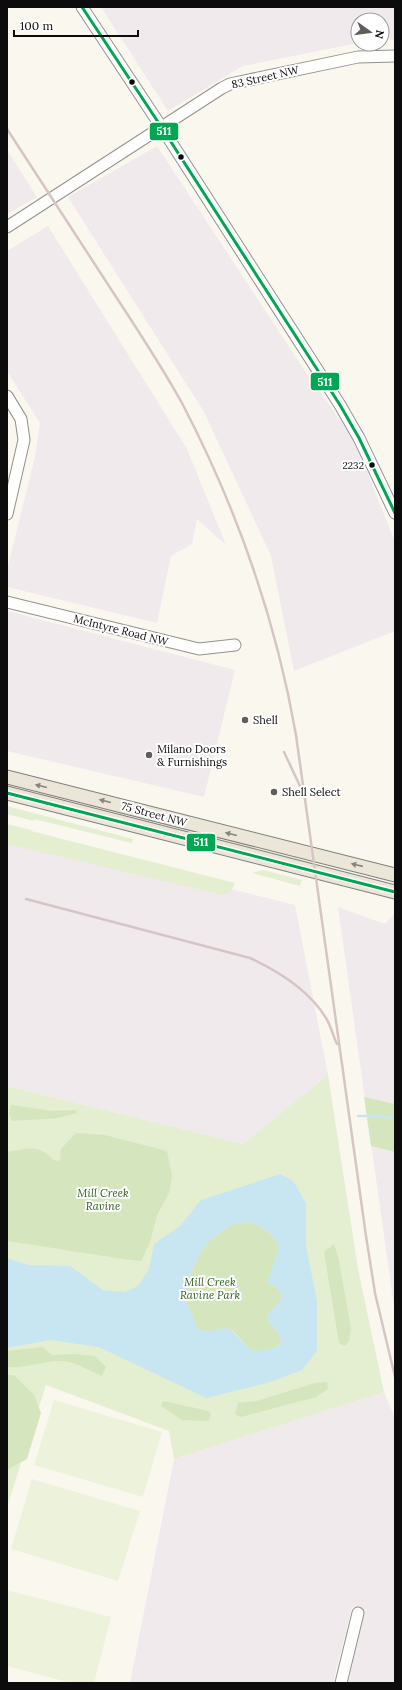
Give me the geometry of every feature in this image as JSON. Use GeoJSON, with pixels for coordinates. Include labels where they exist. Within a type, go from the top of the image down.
{"type":"FeatureCollection","features":[{"type":"Feature","properties":{"kind":"main road","name":"75 Street NW"},"geometry":{"type":"LineString","coordinates":[[7,778],[395,875]]}},
{"type":"Feature","properties":{"kind":"main road","name":"75 Street NW"},"geometry":{"type":"LineString","coordinates":[[7,793],[395,892]]}},
{"type":"Feature","properties":{"kind":"street"},"geometry":{"type":"LineString","coordinates":[[82,7],[162,128],[340,405],[361,442],[395,513]]}},
{"type":"Feature","properties":{"kind":"street","name":"83 Street NW"},"geometry":{"type":"LineString","coordinates":[[7,227],[222,88],[237,82],[358,57],[395,56]]}},
{"type":"Feature","properties":{"kind":"street"},"geometry":{"type":"LineString","coordinates":[[7,396],[21,419],[24,440],[7,514]]}},
{"type":"Feature","properties":{"kind":"street","name":"McIntyre Road NW"},"geometry":{"type":"LineString","coordinates":[[7,602],[199,649],[235,645]]}},
{"type":"Feature","properties":{"kind":"street"},"geometry":{"type":"LineString","coordinates":[[341,1683],[358,1613]]}},
{"type":"Feature","properties":{"kind":"shaded area"},"geometry":{"type":"Polygon","coordinates":[[[101,7],[395,7],[395,40],[390,40],[390,12],[350,12],[350,45],[243,66],[168,111],[101,7]]]}},
{"type":"Feature","properties":{"kind":"shaded area"},"geometry":{"type":"Polygon","coordinates":[[[157,146],[309,377],[354,439],[395,542],[395,631],[294,671],[271,556],[204,412],[68,197],[157,146]]]}},
{"type":"Feature","properties":{"kind":"shaded area"},"geometry":{"type":"Polygon","coordinates":[[[7,150],[37,197],[7,214],[7,150]]]}},
{"type":"Feature","properties":{"kind":"shaded area"},"geometry":{"type":"Polygon","coordinates":[[[48,226],[187,449],[226,545],[197,519],[192,544],[171,556],[157,623],[7,587],[7,570],[35,457],[40,423],[7,371],[7,251],[48,226]]]}},
{"type":"Feature","properties":{"kind":"shaded area"},"geometry":{"type":"Polygon","coordinates":[[[8,611],[235,670],[204,797],[7,751],[8,611]]]}},
{"type":"Feature","properties":{"kind":"shaded area"},"geometry":{"type":"Polygon","coordinates":[[[7,833],[295,905],[328,1075],[243,1144],[7,1086],[7,833]]]}},
{"type":"Feature","properties":{"kind":"shaded area"},"geometry":{"type":"Polygon","coordinates":[[[338,907],[385,924],[395,913],[395,1314],[338,907]]]}},
{"type":"Feature","properties":{"kind":"shaded area"},"geometry":{"type":"Polygon","coordinates":[[[384,1392],[395,1418],[395,1683],[348,1683],[365,1610],[352,1607],[333,1683],[130,1683],[174,1459],[384,1392]]]}},
{"type":"Feature","properties":{"kind":"green space"},"geometry":{"type":"Polygon","coordinates":[[[52,799],[92,807],[312,862],[313,866],[52,799]]]}},
{"type":"Feature","properties":{"kind":"green space"},"geometry":{"type":"Polygon","coordinates":[[[7,806],[133,839],[132,843],[34,819],[34,821],[7,814],[7,806]]]}},
{"type":"Feature","properties":{"kind":"green space"},"geometry":{"type":"Polygon","coordinates":[[[7,824],[235,883],[231,892],[223,895],[7,844],[7,824]]]}},
{"type":"Feature","properties":{"kind":"green space"},"geometry":{"type":"Polygon","coordinates":[[[263,870],[302,880],[300,886],[252,873],[263,870]]]}},
{"type":"Feature","properties":{"kind":"green space","name":"Mill Creek Ravine Park"},"geometry":{"type":"Polygon","coordinates":[[[328,1075],[358,1269],[384,1392],[174,1459],[169,1431],[46,1385],[7,1507],[7,1086],[243,1144],[328,1075]]]}},
{"type":"Feature","properties":{"kind":"green space"},"geometry":{"type":"Polygon","coordinates":[[[364,1097],[395,1104],[395,1152],[371,1146],[364,1097]]]}},
{"type":"Feature","properties":{"kind":"green space"},"geometry":{"type":"Polygon","coordinates":[[[11,1105],[53,1111],[76,1110],[77,1113],[58,1118],[12,1121],[9,1113],[11,1105]]]}},
{"type":"Feature","properties":{"kind":"green space","name":"Mill Creek Ravine"},"geometry":{"type":"Polygon","coordinates":[[[76,1133],[105,1135],[167,1151],[172,1176],[169,1193],[157,1215],[150,1242],[141,1261],[7,1241],[7,1152],[32,1148],[38,1149],[43,1151],[53,1160],[60,1161],[61,1149],[76,1133]]]}},
{"type":"Feature","properties":{"kind":"green space"},"geometry":{"type":"Polygon","coordinates":[[[250,1222],[265,1229],[273,1237],[278,1246],[278,1251],[268,1281],[270,1285],[275,1286],[278,1289],[281,1299],[278,1305],[267,1315],[268,1320],[281,1338],[277,1347],[259,1351],[248,1348],[232,1330],[224,1329],[203,1331],[198,1329],[187,1303],[188,1279],[198,1257],[209,1241],[231,1225],[250,1222]]]}},
{"type":"Feature","properties":{"kind":"green space"},"geometry":{"type":"Polygon","coordinates":[[[334,1244],[338,1256],[351,1328],[349,1341],[345,1346],[339,1343],[324,1252],[334,1244]]]}},
{"type":"Feature","properties":{"kind":"green space"},"geometry":{"type":"Polygon","coordinates":[[[42,1347],[52,1355],[74,1354],[95,1356],[106,1367],[102,1376],[67,1361],[56,1361],[21,1367],[7,1367],[7,1351],[42,1347]]]}},
{"type":"Feature","properties":{"kind":"green space"},"geometry":{"type":"Polygon","coordinates":[[[7,1375],[14,1375],[34,1395],[41,1413],[27,1459],[7,1470],[7,1375]]]}},
{"type":"Feature","properties":{"kind":"green space"},"geometry":{"type":"Polygon","coordinates":[[[327,1382],[328,1389],[316,1397],[241,1417],[235,1414],[238,1403],[257,1401],[315,1383],[327,1382]]]}},
{"type":"Feature","properties":{"kind":"green space"},"geometry":{"type":"Polygon","coordinates":[[[54,1400],[162,1432],[143,1497],[34,1465],[54,1400]]]}},
{"type":"Feature","properties":{"kind":"green space"},"geometry":{"type":"Polygon","coordinates":[[[163,1401],[209,1411],[211,1414],[209,1421],[182,1420],[161,1406],[163,1401]]]}},
{"type":"Feature","properties":{"kind":"green space"},"geometry":{"type":"Polygon","coordinates":[[[32,1479],[140,1511],[118,1581],[11,1549],[32,1479]]]}},
{"type":"Feature","properties":{"kind":"green space"},"geometry":{"type":"Polygon","coordinates":[[[7,1590],[111,1617],[94,1683],[71,1683],[7,1666],[7,1590]]]}},
{"type":"Feature","properties":{"kind":"water"},"geometry":{"type":"Polygon","coordinates":[[[280,1174],[293,1181],[306,1203],[306,1246],[317,1301],[317,1351],[302,1370],[267,1383],[206,1398],[99,1347],[50,1340],[7,1348],[7,1258],[28,1265],[70,1266],[103,1290],[125,1292],[138,1286],[149,1269],[154,1244],[180,1226],[201,1200],[280,1174]],[[250,1222],[231,1225],[209,1241],[198,1257],[188,1279],[187,1288],[187,1303],[198,1329],[209,1331],[227,1328],[254,1351],[277,1347],[281,1338],[268,1320],[267,1315],[278,1305],[281,1299],[278,1289],[275,1286],[270,1285],[268,1281],[278,1251],[278,1246],[273,1237],[265,1229],[250,1222]]]}},
{"type":"Feature","properties":{"kind":"waterway"},"geometry":{"type":"LineString","coordinates":[[358,1116],[383,1116],[395,1119]]}},
{"type":"Feature","properties":{"kind":"railway"},"geometry":{"type":"LineString","coordinates":[[7,129],[146,343],[183,405],[221,484],[266,607],[288,692],[296,735],[366,1236],[375,1293],[395,1377]]}},
{"type":"Feature","properties":{"kind":"railway"},"geometry":{"type":"LineString","coordinates":[[284,752],[300,786]]}},
{"type":"Feature","properties":{"kind":"railway"},"geometry":{"type":"LineString","coordinates":[[26,899],[250,958],[272,969],[302,990],[326,1018],[337,1044]]}},
{"type":"Feature","properties":{"kind":"transit line","name":"511"},"geometry":{"type":"LineString","coordinates":[[82,7],[162,128],[340,405],[359,438],[395,513]]}},
{"type":"Feature","properties":{"kind":"transit line","name":"511"},"geometry":{"type":"LineString","coordinates":[[7,793],[395,892]]}},
{"type":"Feature","properties":{"kind":"place","name":"2232"},"geometry":{"type":"Point","coordinates":[372,465]}},
{"type":"Feature","properties":{"kind":"place","name":"Shell"},"geometry":{"type":"Point","coordinates":[245,720]}},
{"type":"Feature","properties":{"kind":"place","name":"Milano Doors & Furnishings"},"geometry":{"type":"Point","coordinates":[149,755]}},
{"type":"Feature","properties":{"kind":"place","name":"Shell Select"},"geometry":{"type":"Point","coordinates":[274,792]}}]}
